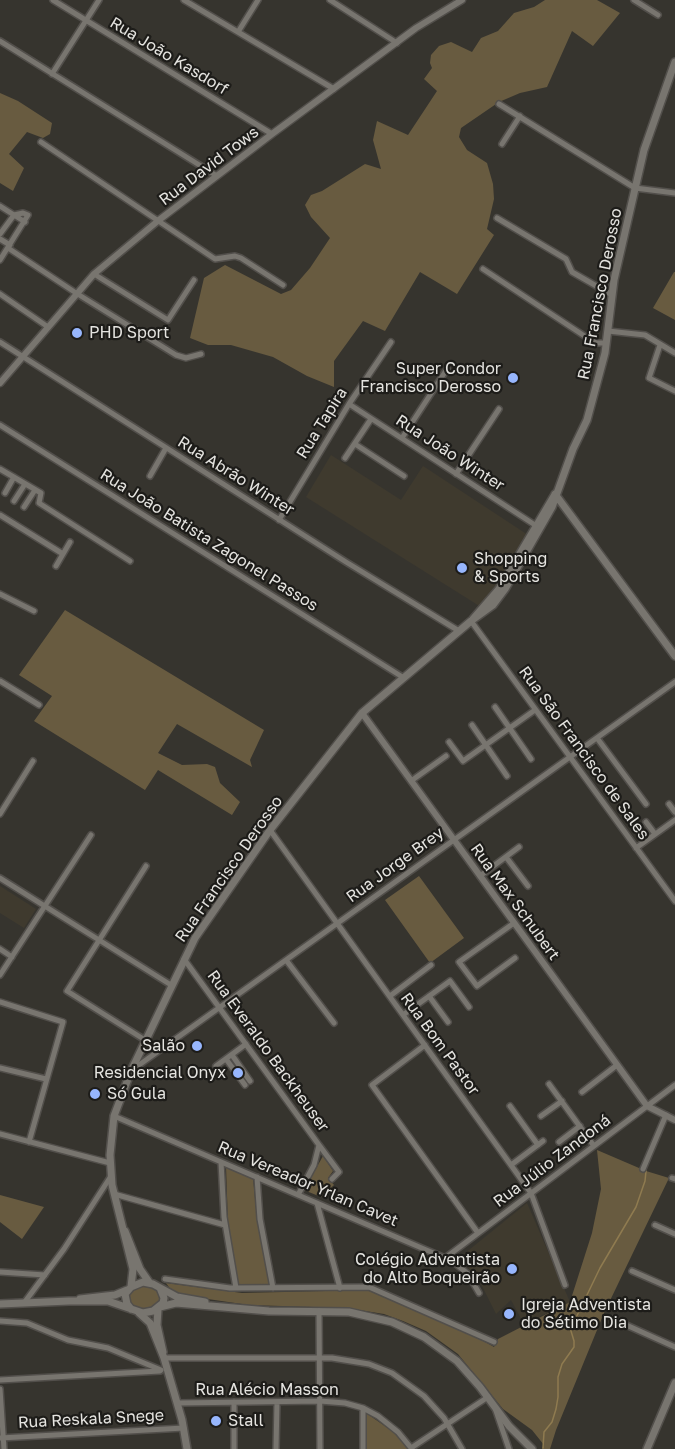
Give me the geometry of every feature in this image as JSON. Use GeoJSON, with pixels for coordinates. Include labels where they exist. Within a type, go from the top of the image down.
{"type":"FeatureCollection","features":[{"type":"Feature","properties":{"kind":"main road","name":"Rua Francisco Derosso"},"geometry":{"type":"LineString","coordinates":[[149,1282],[137,1264],[123,1226],[111,1176],[114,1116],[131,1071],[184,958],[203,925],[270,830],[362,713],[471,621],[499,589],[555,494],[587,420],[606,343],[614,280],[644,150],[675,62]]}},
{"type":"Feature","properties":{"kind":"main road","name":"Rua Francisco Derosso"},"geometry":{"type":"LineString","coordinates":[[471,621],[484,614],[500,597],[552,507],[555,494]]}},
{"type":"Feature","properties":{"kind":"main road"},"geometry":{"type":"LineString","coordinates":[[555,494],[675,656]]}},
{"type":"Feature","properties":{"kind":"main road","name":"Rua Francisco Derosso"},"geometry":{"type":"LineString","coordinates":[[123,1226],[133,1269],[129,1289]]}},
{"type":"Feature","properties":{"kind":"main road"},"geometry":{"type":"LineString","coordinates":[[69,1301],[115,1295],[136,1284],[149,1282],[177,1297],[231,1307]]}},
{"type":"Feature","properties":{"kind":"main road"},"geometry":{"type":"LineString","coordinates":[[160,1288],[164,1298],[159,1308],[157,1325],[164,1358],[164,1370],[178,1404],[187,1449]]}},
{"type":"Feature","properties":{"kind":"main road"},"geometry":{"type":"LineString","coordinates":[[129,1289],[125,1299],[150,1323],[164,1358]]}},
{"type":"Feature","properties":{"kind":"main road"},"geometry":{"type":"LineString","coordinates":[[0,1304],[108,1301],[147,1313],[176,1303],[370,1316],[414,1331],[457,1361],[514,1432],[532,1449]]}},
{"type":"Feature","properties":{"kind":"main road"},"geometry":{"type":"LineString","coordinates":[[647,1449],[675,1383]]}},
{"type":"Feature","properties":{"kind":"street","name":"Rua João Kasdorf"},"geometry":{"type":"LineString","coordinates":[[53,0],[272,134]]}},
{"type":"Feature","properties":{"kind":"street"},"geometry":{"type":"LineString","coordinates":[[52,74],[99,0]]}},
{"type":"Feature","properties":{"kind":"street"},"geometry":{"type":"LineString","coordinates":[[184,0],[334,89]]}},
{"type":"Feature","properties":{"kind":"street"},"geometry":{"type":"LineString","coordinates":[[238,32],[258,0]]}},
{"type":"Feature","properties":{"kind":"street"},"geometry":{"type":"LineString","coordinates":[[330,0],[397,43]]}},
{"type":"Feature","properties":{"kind":"street","name":"Rua David Tows"},"geometry":{"type":"LineString","coordinates":[[0,383],[94,274],[159,220],[397,43],[462,0]]}},
{"type":"Feature","properties":{"kind":"street"},"geometry":{"type":"LineString","coordinates":[[634,0],[658,15]]}},
{"type":"Feature","properties":{"kind":"street"},"geometry":{"type":"LineString","coordinates":[[0,41],[217,176]]}},
{"type":"Feature","properties":{"kind":"street"},"geometry":{"type":"LineString","coordinates":[[499,104],[635,188],[675,193]]}},
{"type":"Feature","properties":{"kind":"street"},"geometry":{"type":"LineString","coordinates":[[502,144],[520,116]]}},
{"type":"Feature","properties":{"kind":"street"},"geometry":{"type":"LineString","coordinates":[[41,142],[215,259],[235,256],[241,258],[283,285]]}},
{"type":"Feature","properties":{"kind":"street"},"geometry":{"type":"LineString","coordinates":[[0,206],[14,215],[27,214],[28,217],[0,260]]}},
{"type":"Feature","properties":{"kind":"street"},"geometry":{"type":"LineString","coordinates":[[0,234],[14,215]]}},
{"type":"Feature","properties":{"kind":"street"},"geometry":{"type":"LineString","coordinates":[[497,218],[566,259],[572,272],[612,295]]}},
{"type":"Feature","properties":{"kind":"street"},"geometry":{"type":"LineString","coordinates":[[0,239],[76,293],[176,355],[186,358],[201,354]]}},
{"type":"Feature","properties":{"kind":"street"},"geometry":{"type":"LineString","coordinates":[[483,269],[586,337],[596,343],[606,343]]}},
{"type":"Feature","properties":{"kind":"street"},"geometry":{"type":"LineString","coordinates":[[94,274],[168,320],[194,280]]}},
{"type":"Feature","properties":{"kind":"street"},"geometry":{"type":"LineString","coordinates":[[0,294],[48,327]]}},
{"type":"Feature","properties":{"kind":"street"},"geometry":{"type":"LineString","coordinates":[[608,331],[645,335],[675,353]]}},
{"type":"Feature","properties":{"kind":"street","name":"Rua Abrão Winter"},"geometry":{"type":"LineString","coordinates":[[0,342],[279,520],[459,631]]}},
{"type":"Feature","properties":{"kind":"street","name":"Rua Tapira"},"geometry":{"type":"LineString","coordinates":[[279,520],[349,404],[391,342]]}},
{"type":"Feature","properties":{"kind":"street"},"geometry":{"type":"LineString","coordinates":[[660,345],[649,378],[675,392]]}},
{"type":"Feature","properties":{"kind":"street"},"geometry":{"type":"LineString","coordinates":[[402,438],[447,369]]}},
{"type":"Feature","properties":{"kind":"street","name":"Rua João Winter"},"geometry":{"type":"LineString","coordinates":[[349,404],[535,525]]}},
{"type":"Feature","properties":{"kind":"street"},"geometry":{"type":"LineString","coordinates":[[456,474],[498,410]]}},
{"type":"Feature","properties":{"kind":"street"},"geometry":{"type":"LineString","coordinates":[[345,458],[371,419]]}},
{"type":"Feature","properties":{"kind":"street","name":"Rua João Batista Zagonel Passos"},"geometry":{"type":"LineString","coordinates":[[0,425],[404,678]]}},
{"type":"Feature","properties":{"kind":"street"},"geometry":{"type":"LineString","coordinates":[[355,444],[404,476]]}},
{"type":"Feature","properties":{"kind":"street"},"geometry":{"type":"LineString","coordinates":[[150,476],[166,448]]}},
{"type":"Feature","properties":{"kind":"street"},"geometry":{"type":"LineString","coordinates":[[0,469],[42,494],[39,503],[130,561]]}},
{"type":"Feature","properties":{"kind":"street"},"geometry":{"type":"LineString","coordinates":[[5,493],[14,477]]}},
{"type":"Feature","properties":{"kind":"street"},"geometry":{"type":"LineString","coordinates":[[14,501],[25,484]]}},
{"type":"Feature","properties":{"kind":"street"},"geometry":{"type":"LineString","coordinates":[[24,507],[35,490]]}},
{"type":"Feature","properties":{"kind":"street"},"geometry":{"type":"LineString","coordinates":[[0,514],[63,554]]}},
{"type":"Feature","properties":{"kind":"street"},"geometry":{"type":"LineString","coordinates":[[56,566],[70,542]]}},
{"type":"Feature","properties":{"kind":"street"},"geometry":{"type":"LineString","coordinates":[[0,594],[34,611]]}},
{"type":"Feature","properties":{"kind":"street","name":"Rua São Francisco de Sales"},"geometry":{"type":"LineString","coordinates":[[471,621],[675,901]]}},
{"type":"Feature","properties":{"kind":"street"},"geometry":{"type":"LineString","coordinates":[[0,681],[39,705]]}},
{"type":"Feature","properties":{"kind":"street","name":"Rua Jorge Brey"},"geometry":{"type":"LineString","coordinates":[[131,1071],[675,682]]}},
{"type":"Feature","properties":{"kind":"street"},"geometry":{"type":"LineString","coordinates":[[495,707],[531,759]]}},
{"type":"Feature","properties":{"kind":"street"},"geometry":{"type":"LineString","coordinates":[[449,742],[463,761],[535,710]]}},
{"type":"Feature","properties":{"kind":"street","name":"Rua Max Schubert"},"geometry":{"type":"LineString","coordinates":[[362,713],[647,1106]]}},
{"type":"Feature","properties":{"kind":"street"},"geometry":{"type":"LineString","coordinates":[[472,725],[507,776]]}},
{"type":"Feature","properties":{"kind":"street"},"geometry":{"type":"LineString","coordinates":[[597,738],[646,804]]}},
{"type":"Feature","properties":{"kind":"street"},"geometry":{"type":"LineString","coordinates":[[411,781],[446,756]]}},
{"type":"Feature","properties":{"kind":"street"},"geometry":{"type":"LineString","coordinates":[[0,814],[33,761]]}},
{"type":"Feature","properties":{"kind":"street"},"geometry":{"type":"LineString","coordinates":[[669,804],[675,812]]}},
{"type":"Feature","properties":{"kind":"street"},"geometry":{"type":"LineString","coordinates":[[636,848],[675,820]]}},
{"type":"Feature","properties":{"kind":"street"},"geometry":{"type":"LineString","coordinates":[[646,822],[655,834]]}},
{"type":"Feature","properties":{"kind":"street","name":"Rua Bom Pastor"},"geometry":{"type":"LineString","coordinates":[[270,830],[531,1193],[565,1285]]}},
{"type":"Feature","properties":{"kind":"street"},"geometry":{"type":"LineString","coordinates":[[0,975],[91,834]]}},
{"type":"Feature","properties":{"kind":"street"},"geometry":{"type":"LineString","coordinates":[[480,876],[519,847]]}},
{"type":"Feature","properties":{"kind":"street"},"geometry":{"type":"LineString","coordinates":[[506,857],[528,886]]}},
{"type":"Feature","properties":{"kind":"street"},"geometry":{"type":"LineString","coordinates":[[145,1040],[67,992],[146,866]]}},
{"type":"Feature","properties":{"kind":"street"},"geometry":{"type":"LineString","coordinates":[[0,878],[171,985]]}},
{"type":"Feature","properties":{"kind":"street"},"geometry":{"type":"LineString","coordinates":[[514,923],[459,962],[477,986],[515,958]]}},
{"type":"Feature","properties":{"kind":"street"},"geometry":{"type":"LineString","coordinates":[[0,949],[12,957]]}},
{"type":"Feature","properties":{"kind":"street","name":"Rua Everaldo Backheuser"},"geometry":{"type":"LineString","coordinates":[[184,958],[319,1145],[314,1165],[298,1195]]}},
{"type":"Feature","properties":{"kind":"street"},"geometry":{"type":"LineString","coordinates":[[286,960],[334,1023]]}},
{"type":"Feature","properties":{"kind":"street"},"geometry":{"type":"LineString","coordinates":[[390,996],[431,965]]}},
{"type":"Feature","properties":{"kind":"street"},"geometry":{"type":"LineString","coordinates":[[404,1015],[450,981],[469,1007]]}},
{"type":"Feature","properties":{"kind":"street"},"geometry":{"type":"LineString","coordinates":[[429,996],[448,1022]]}},
{"type":"Feature","properties":{"kind":"street"},"geometry":{"type":"LineString","coordinates":[[0,1002],[63,1022],[29,1142]]}},
{"type":"Feature","properties":{"kind":"street"},"geometry":{"type":"LineString","coordinates":[[216,1066],[246,1044]]}},
{"type":"Feature","properties":{"kind":"street"},"geometry":{"type":"LineString","coordinates":[[425,1045],[372,1085],[478,1233]]}},
{"type":"Feature","properties":{"kind":"street"},"geometry":{"type":"LineString","coordinates":[[226,1059],[248,1083],[232,1055]]}},
{"type":"Feature","properties":{"kind":"street"},"geometry":{"type":"LineString","coordinates":[[582,1092],[617,1065]]}},
{"type":"Feature","properties":{"kind":"street"},"geometry":{"type":"LineString","coordinates":[[0,1068],[46,1080]]}},
{"type":"Feature","properties":{"kind":"street"},"geometry":{"type":"LineString","coordinates":[[549,1084],[594,1146]]}},
{"type":"Feature","properties":{"kind":"street","name":"Rua Júlio Zandoná"},"geometry":{"type":"LineString","coordinates":[[445,1258],[675,1085]]}},
{"type":"Feature","properties":{"kind":"street"},"geometry":{"type":"LineString","coordinates":[[541,1116],[562,1101]]}},
{"type":"Feature","properties":{"kind":"street"},"geometry":{"type":"LineString","coordinates":[[510,1106],[540,1143],[511,1165]]}},
{"type":"Feature","properties":{"kind":"street"},"geometry":{"type":"LineString","coordinates":[[647,1106],[675,1119]]}},
{"type":"Feature","properties":{"kind":"street"},"geometry":{"type":"LineString","coordinates":[[643,1168],[666,1115]]}},
{"type":"Feature","properties":{"kind":"street","name":"Rua Vereador Yrlan Cavet"},"geometry":{"type":"LineString","coordinates":[[114,1116],[445,1258],[468,1274],[479,1293]]}},
{"type":"Feature","properties":{"kind":"street"},"geometry":{"type":"LineString","coordinates":[[559,1142],[580,1126]]}},
{"type":"Feature","properties":{"kind":"street"},"geometry":{"type":"LineString","coordinates":[[0,1134],[110,1163]]}},
{"type":"Feature","properties":{"kind":"street"},"geometry":{"type":"LineString","coordinates":[[319,1145],[339,1172],[332,1179]]}},
{"type":"Feature","properties":{"kind":"street"},"geometry":{"type":"LineString","coordinates":[[220,1162],[225,1225],[236,1288]]}},
{"type":"Feature","properties":{"kind":"street"},"geometry":{"type":"LineString","coordinates":[[24,1303],[111,1176]]}},
{"type":"Feature","properties":{"kind":"street"},"geometry":{"type":"LineString","coordinates":[[257,1177],[260,1220],[273,1288]]}},
{"type":"Feature","properties":{"kind":"street"},"geometry":{"type":"LineString","coordinates":[[114,1194],[225,1225]]}},
{"type":"Feature","properties":{"kind":"street"},"geometry":{"type":"LineString","coordinates":[[317,1203],[340,1288]]}},
{"type":"Feature","properties":{"kind":"street"},"geometry":{"type":"LineString","coordinates":[[655,1225],[675,1234]]}},
{"type":"Feature","properties":{"kind":"street"},"geometry":{"type":"LineString","coordinates":[[632,1270],[675,1290]]}},
{"type":"Feature","properties":{"kind":"street"},"geometry":{"type":"LineString","coordinates":[[0,1272],[45,1275]]}},
{"type":"Feature","properties":{"kind":"street"},"geometry":{"type":"LineString","coordinates":[[165,1279],[236,1288],[363,1287],[376,1289],[494,1342]]}},
{"type":"Feature","properties":{"kind":"street"},"geometry":{"type":"LineString","coordinates":[[319,1311],[320,1449]]}},
{"type":"Feature","properties":{"kind":"street"},"geometry":{"type":"LineString","coordinates":[[613,1319],[675,1347]]}},
{"type":"Feature","properties":{"kind":"street"},"geometry":{"type":"LineString","coordinates":[[0,1321],[27,1323],[68,1340],[115,1350],[164,1370]]}},
{"type":"Feature","properties":{"kind":"street"},"geometry":{"type":"LineString","coordinates":[[164,1358],[319,1357],[356,1361],[392,1373],[424,1396],[448,1424],[462,1449]]}},
{"type":"Feature","properties":{"kind":"street"},"geometry":{"type":"LineString","coordinates":[[0,1380],[164,1370]]}},
{"type":"Feature","properties":{"kind":"street"},"geometry":{"type":"LineString","coordinates":[[0,1389],[4,1449]]}},
{"type":"Feature","properties":{"kind":"street"},"geometry":{"type":"LineString","coordinates":[[412,1448],[488,1397]]}},
{"type":"Feature","properties":{"kind":"street","name":"Rua Alécio Masson"},"geometry":{"type":"LineString","coordinates":[[178,1404],[320,1401],[345,1403],[363,1408],[392,1426],[412,1448]]}},
{"type":"Feature","properties":{"kind":"street"},"geometry":{"type":"LineString","coordinates":[[234,1402],[234,1449]]}},
{"type":"Feature","properties":{"kind":"street"},"geometry":{"type":"LineString","coordinates":[[276,1449],[277,1402]]}},
{"type":"Feature","properties":{"kind":"street"},"geometry":{"type":"LineString","coordinates":[[363,1408],[363,1449]]}},
{"type":"Feature","properties":{"kind":"street"},"geometry":{"type":"LineString","coordinates":[[495,1408],[509,1449]]}},
{"type":"Feature","properties":{"kind":"street","name":"Rua Reskala Snege"},"geometry":{"type":"LineString","coordinates":[[2,1438],[184,1428]]}},
{"type":"Feature","properties":{"kind":"shaded area"},"geometry":{"type":"Polygon","coordinates":[[[545,0],[597,0],[620,13],[593,46],[572,31],[547,87],[520,93],[499,102],[461,128],[459,137],[467,150],[487,163],[493,184],[494,199],[487,229],[494,235],[457,294],[420,272],[385,331],[363,321],[334,361],[334,387],[307,376],[273,357],[231,345],[208,345],[190,338],[204,278],[225,265],[281,294],[291,290],[310,268],[330,238],[311,217],[305,205],[311,195],[322,191],[365,164],[381,169],[373,140],[377,121],[408,135],[437,91],[424,79],[432,68],[431,55],[439,46],[451,42],[472,52],[481,38],[498,31],[514,13],[534,7],[545,0]]]}},
{"type":"Feature","properties":{"kind":"shaded area"},"geometry":{"type":"Polygon","coordinates":[[[0,93],[18,101],[52,123],[50,134],[43,138],[27,132],[9,154],[24,168],[13,191],[0,183],[0,93]]]}},
{"type":"Feature","properties":{"kind":"shaded area"},"geometry":{"type":"Polygon","coordinates":[[[675,272],[675,320],[653,308],[675,272]]]}},
{"type":"Feature","properties":{"kind":"shaded area"},"geometry":{"type":"Polygon","coordinates":[[[331,455],[401,500],[423,466],[528,535],[494,591],[481,607],[306,497],[331,455]]]}},
{"type":"Feature","properties":{"kind":"shaded area"},"geometry":{"type":"Polygon","coordinates":[[[65,610],[264,730],[250,760],[252,767],[177,724],[158,753],[182,765],[207,764],[215,767],[220,783],[240,802],[232,815],[158,770],[145,790],[34,721],[52,696],[19,675],[65,610]]]}},
{"type":"Feature","properties":{"kind":"shaded area"},"geometry":{"type":"Polygon","coordinates":[[[419,876],[464,938],[430,963],[385,900],[419,876]]]}},
{"type":"Feature","properties":{"kind":"shaded area"},"geometry":{"type":"Polygon","coordinates":[[[0,886],[36,909],[24,928],[0,913],[0,886]]]}},
{"type":"Feature","properties":{"kind":"shaded area"},"geometry":{"type":"Polygon","coordinates":[[[597,1150],[646,1171],[669,1178],[604,1313],[550,1449],[542,1449],[544,1445],[532,1430],[503,1409],[458,1354],[426,1331],[403,1321],[384,1314],[347,1308],[249,1305],[187,1296],[171,1290],[166,1283],[242,1293],[367,1290],[471,1334],[494,1347],[498,1339],[570,1302],[592,1233],[601,1189],[597,1150]]]}},
{"type":"Feature","properties":{"kind":"shaded area"},"geometry":{"type":"Polygon","coordinates":[[[323,1156],[333,1171],[328,1178],[334,1185],[321,1197],[304,1190],[323,1156]]]}},
{"type":"Feature","properties":{"kind":"shaded area"},"geometry":{"type":"Polygon","coordinates":[[[226,1166],[253,1178],[257,1220],[270,1285],[238,1285],[228,1224],[226,1166]]]}},
{"type":"Feature","properties":{"kind":"shaded area"},"geometry":{"type":"Polygon","coordinates":[[[0,1195],[44,1207],[22,1239],[0,1222],[0,1195]]]}},
{"type":"Feature","properties":{"kind":"shaded area","name":"Colégio Adventista do Alto Boqueirão"},"geometry":{"type":"Polygon","coordinates":[[[527,1203],[570,1302],[524,1324],[511,1300],[496,1314],[479,1280],[459,1258],[527,1203]]]}},
{"type":"Feature","properties":{"kind":"shaded area"},"geometry":{"type":"Polygon","coordinates":[[[143,1285],[152,1286],[160,1292],[161,1300],[155,1307],[141,1310],[131,1306],[128,1296],[133,1289],[143,1285]]]}},
{"type":"Feature","properties":{"kind":"shaded area"},"geometry":{"type":"Polygon","coordinates":[[[366,1413],[395,1433],[409,1449],[367,1449],[366,1413]]]}},
{"type":"Feature","properties":{"kind":"waterway"},"geometry":{"type":"LineString","coordinates":[[543,1448],[544,1432],[552,1422],[556,1409],[558,1377],[562,1364],[574,1347],[572,1326],[600,1268],[636,1207],[646,1171]]}},
{"type":"Feature","properties":{"kind":"place","name":"PHD Sport"},"geometry":{"type":"Point","coordinates":[77,333]}},
{"type":"Feature","properties":{"kind":"place","name":"Super Condor Francisco Derosso"},"geometry":{"type":"Point","coordinates":[513,378]}},
{"type":"Feature","properties":{"kind":"place","name":"Shopping & Sports"},"geometry":{"type":"Point","coordinates":[462,568]}},
{"type":"Feature","properties":{"kind":"place","name":"Salão"},"geometry":{"type":"Point","coordinates":[197,1046]}},
{"type":"Feature","properties":{"kind":"place","name":"Residencial Onyx"},"geometry":{"type":"Point","coordinates":[238,1073]}},
{"type":"Feature","properties":{"kind":"place","name":"Só Gula"},"geometry":{"type":"Point","coordinates":[95,1094]}},
{"type":"Feature","properties":{"kind":"place","name":"Colégio Adventista do Alto Boqueirão"},"geometry":{"type":"Point","coordinates":[512,1269]}},
{"type":"Feature","properties":{"kind":"place","name":"Igreja Adventista do Sétimo Dia"},"geometry":{"type":"Point","coordinates":[509,1314]}},
{"type":"Feature","properties":{"kind":"place","name":"Stall"},"geometry":{"type":"Point","coordinates":[216,1421]}}]}
